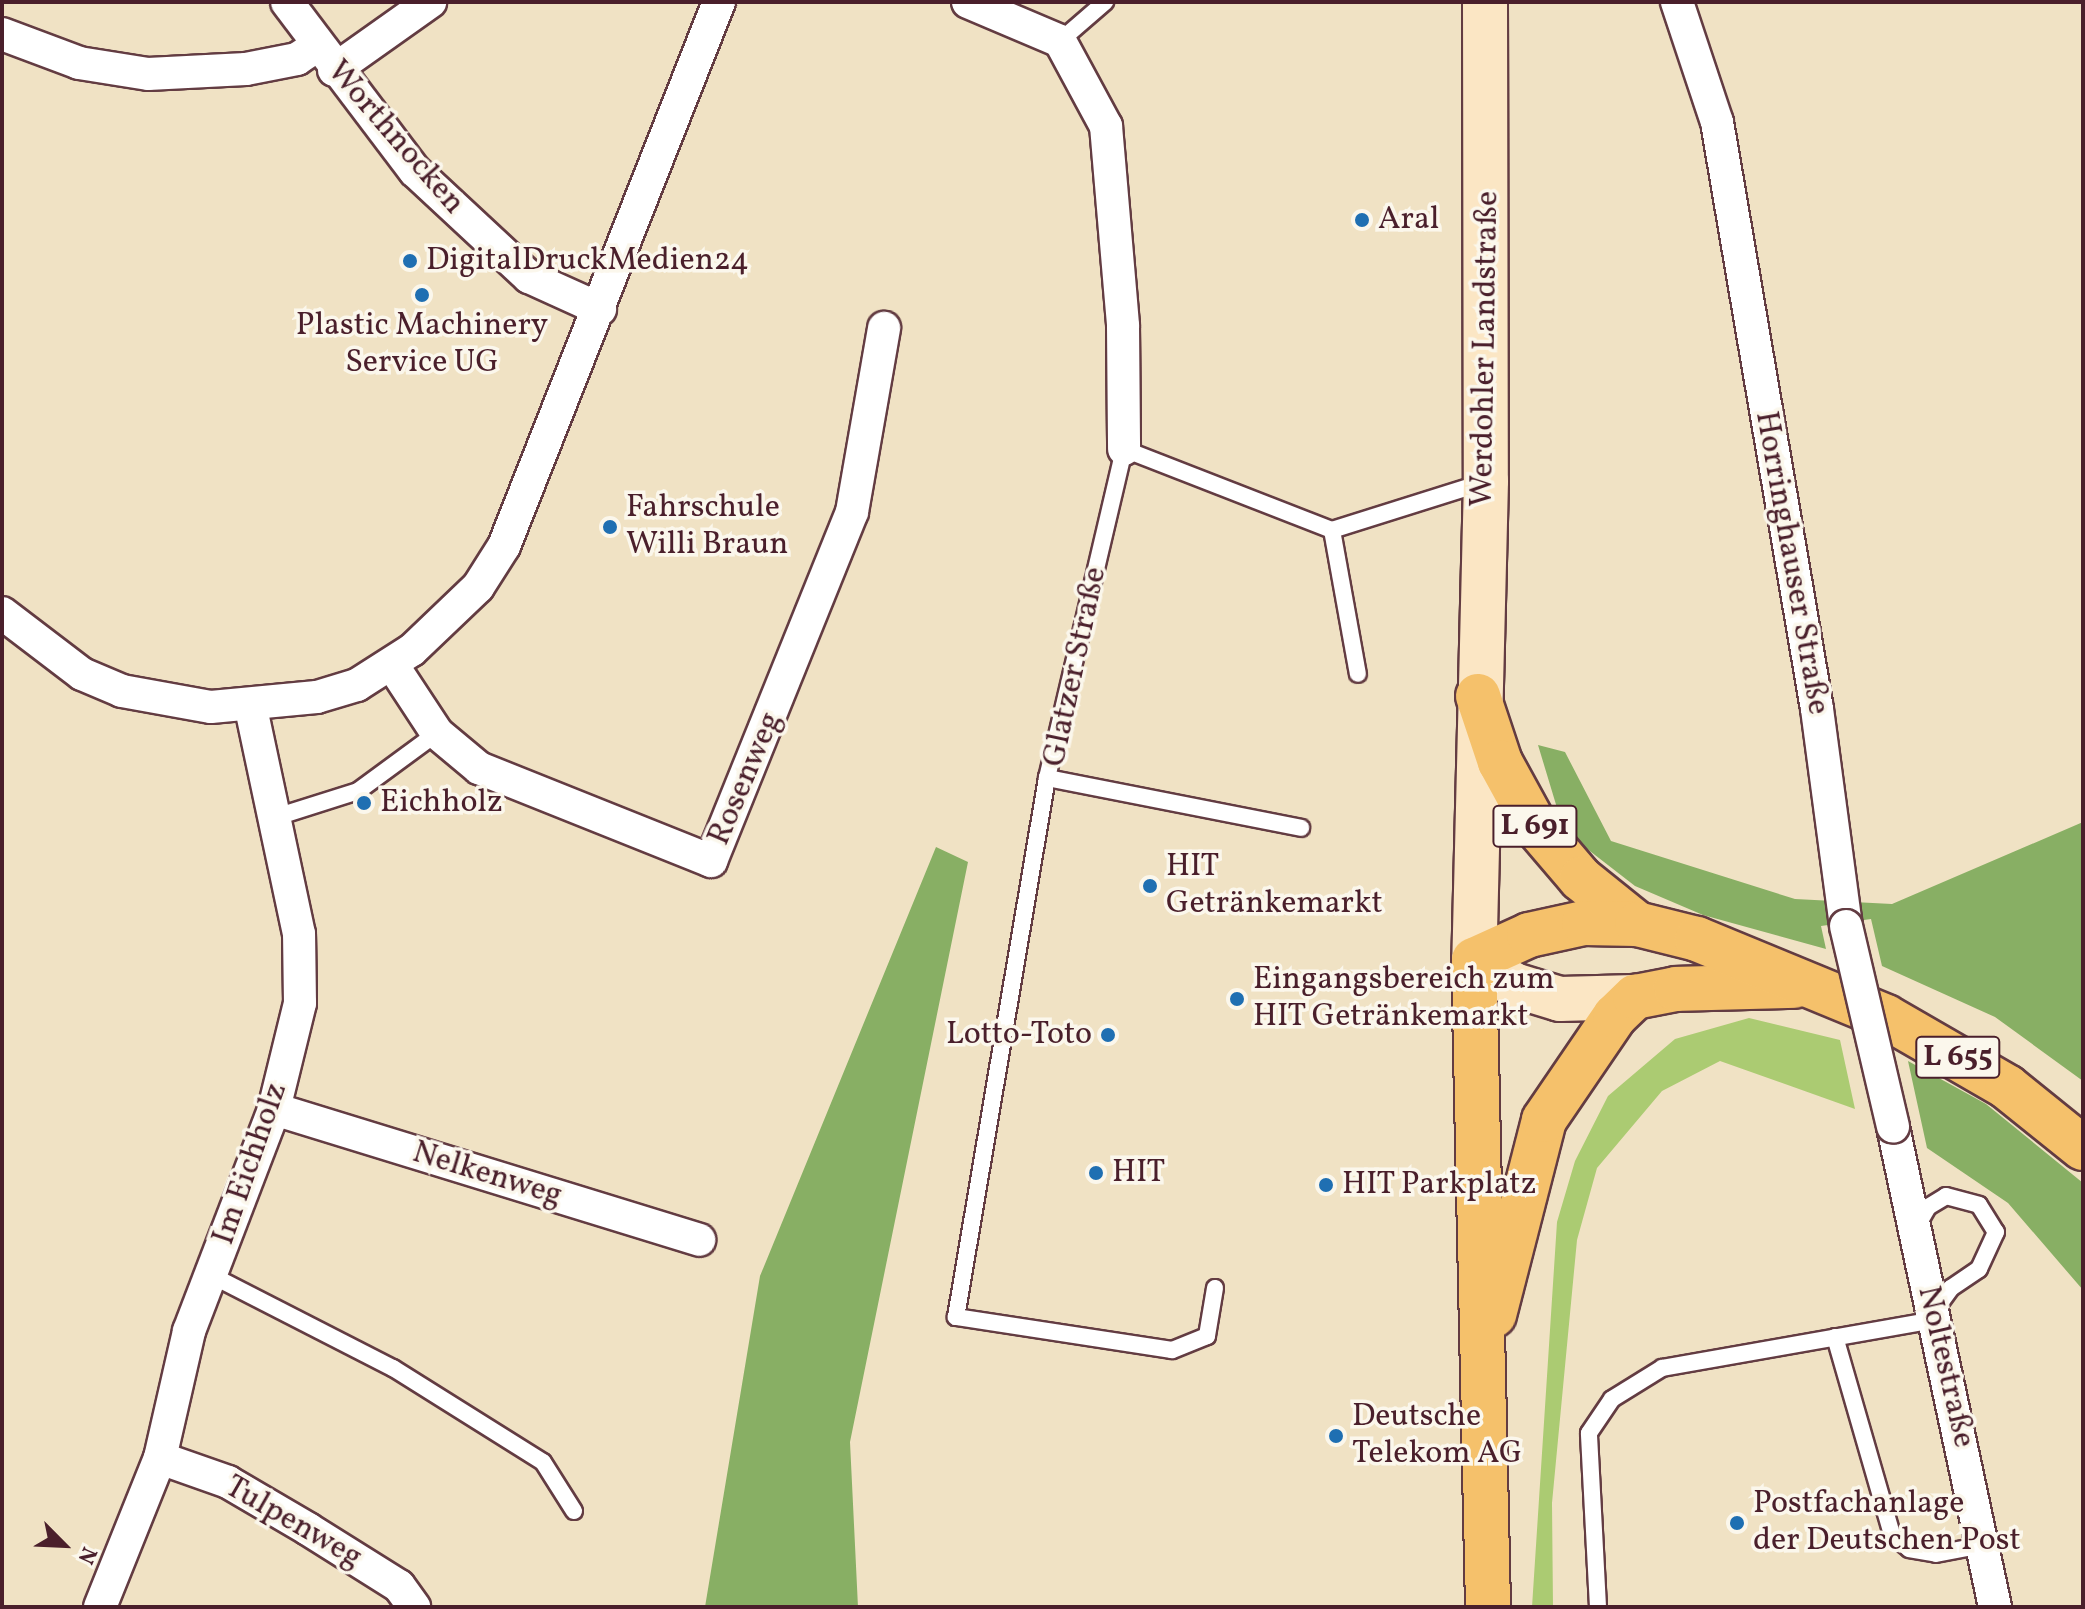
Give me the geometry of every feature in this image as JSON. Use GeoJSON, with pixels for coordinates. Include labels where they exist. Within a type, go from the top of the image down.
{"type":"FeatureCollection","features":[{"type":"Feature","properties":{"kind":"main road","name":"Werdohler Landstraße"},"geometry":{"type":"LineString","coordinates":[[1478,696],[1486,481],[1485,2]]}},
{"type":"Feature","properties":{"kind":"main road","name":"L 691"},"geometry":{"type":"LineString","coordinates":[[1478,696],[1500,762],[1534,824],[1581,879],[1637,924]]}},
{"type":"Feature","properties":{"kind":"main road","name":"L 691"},"geometry":{"type":"LineString","coordinates":[[1478,696],[1474,960],[1488,1607]]}},
{"type":"Feature","properties":{"kind":"main road","name":"L 691"},"geometry":{"type":"LineString","coordinates":[[1474,960],[1558,927],[1637,924],[1756,959],[1820,988]]}},
{"type":"Feature","properties":{"kind":"main road"},"geometry":{"type":"LineString","coordinates":[[1474,960],[1514,985],[1560,999],[1635,997],[1718,984],[1820,988]]}},
{"type":"Feature","properties":{"kind":"main road","name":"L 655"},"geometry":{"type":"LineString","coordinates":[[1820,988],[1950,1052],[2083,1148]]}},
{"type":"Feature","properties":{"kind":"main road","name":"L 691"},"geometry":{"type":"LineString","coordinates":[[1481,1362],[1544,1120],[1593,1041],[1635,997]]}},
{"type":"Feature","properties":{"kind":"street","name":"Worthnocken"},"geometry":{"type":"LineString","coordinates":[[287,2],[324,59],[415,171],[529,277],[600,309]]}},
{"type":"Feature","properties":{"kind":"street"},"geometry":{"type":"LineString","coordinates":[[2,34],[79,63],[148,74],[246,69],[297,59],[324,59],[430,2]]}},
{"type":"Feature","properties":{"kind":"street"},"geometry":{"type":"LineString","coordinates":[[2,613],[82,674],[122,691],[251,708],[357,685],[393,666],[478,587],[504,546],[719,2]]}},
{"type":"Feature","properties":{"kind":"street"},"geometry":{"type":"LineString","coordinates":[[968,2],[1060,41]]}},
{"type":"Feature","properties":{"kind":"street","name":"Horringhauser Straße"},"geometry":{"type":"LineString","coordinates":[[1677,2],[1717,122],[1817,709],[1846,926],[1893,1127]]}},
{"type":"Feature","properties":{"kind":"street","name":"Glatzer Straße"},"geometry":{"type":"LineString","coordinates":[[1060,41],[1106,126],[1123,326],[1124,449]]}},
{"type":"Feature","properties":{"kind":"street","name":"Rosenweg"},"geometry":{"type":"LineString","coordinates":[[393,666],[437,733],[479,768],[711,861],[852,512],[884,328]]}},
{"type":"Feature","properties":{"kind":"street","name":"Im Eichholz"},"geometry":{"type":"LineString","coordinates":[[100,1607],[160,1458],[189,1331],[274,1109],[300,1003],[299,934],[251,708]]}},
{"type":"Feature","properties":{"kind":"street","name":"Nelkenweg"},"geometry":{"type":"LineString","coordinates":[[274,1109],[699,1240]]}},
{"type":"Feature","properties":{"kind":"street","name":"Noltestraße"},"geometry":{"type":"LineString","coordinates":[[1893,1127],[1995,1607]]}},
{"type":"Feature","properties":{"kind":"street","name":"Tulpenweg"},"geometry":{"type":"LineString","coordinates":[[160,1458],[228,1482],[399,1586],[414,1607]]}},
{"type":"Feature","properties":{"kind":"lane"},"geometry":{"type":"LineString","coordinates":[[1060,41],[1105,2]]}},
{"type":"Feature","properties":{"kind":"lane"},"geometry":{"type":"LineString","coordinates":[[1124,449],[1332,530],[1486,481]]}},
{"type":"Feature","properties":{"kind":"lane","name":"Glatzer Straße"},"geometry":{"type":"LineString","coordinates":[[1124,449],[1047,778],[1301,828]]}},
{"type":"Feature","properties":{"kind":"lane"},"geometry":{"type":"LineString","coordinates":[[1332,530],[1358,674]]}},
{"type":"Feature","properties":{"kind":"lane"},"geometry":{"type":"LineString","coordinates":[[273,818],[358,791],[437,733]]}},
{"type":"Feature","properties":{"kind":"lane"},"geometry":{"type":"LineString","coordinates":[[1047,778],[956,1317],[1172,1350],[1207,1336],[1215,1288]]}},
{"type":"Feature","properties":{"kind":"lane"},"geometry":{"type":"LineString","coordinates":[[1598,1607],[1589,1433],[1612,1399],[1662,1368],[1932,1317],[1951,1288],[1979,1269],[1996,1232],[1979,1205],[1946,1196],[1928,1207],[1915,1230]]}},
{"type":"Feature","properties":{"kind":"lane"},"geometry":{"type":"LineString","coordinates":[[211,1275],[393,1368],[543,1462],[574,1511]]}},
{"type":"Feature","properties":{"kind":"lane"},"geometry":{"type":"LineString","coordinates":[[1835,1337],[1892,1535],[1909,1549],[1936,1554],[1983,1545]]}},
{"type":"Feature","properties":{"kind":"green space"},"geometry":{"type":"Polygon","coordinates":[[[1538,745],[1565,752],[1611,841],[1795,899],[1892,904],[2083,822],[2083,1081],[1995,1017],[1882,966],[1871,919],[1821,926],[1826,949],[1703,915],[1635,886],[1564,831],[1538,745]]]}},
{"type":"Feature","properties":{"kind":"green space"},"geometry":{"type":"Polygon","coordinates":[[[936,847],[968,862],[850,1442],[858,1607],[705,1607],[760,1276],[936,847]]]}},
{"type":"Feature","properties":{"kind":"green space"},"geometry":{"type":"Polygon","coordinates":[[[1749,1018],[1840,1040],[1855,1109],[1720,1061],[1662,1091],[1597,1168],[1577,1240],[1552,1503],[1553,1607],[1532,1607],[1557,1222],[1575,1161],[1608,1096],[1675,1039],[1749,1018]]]}},
{"type":"Feature","properties":{"kind":"green space"},"geometry":{"type":"Polygon","coordinates":[[[1908,1061],[1986,1104],[2083,1183],[2083,1290],[2008,1203],[1927,1148],[1908,1061]]]}},
{"type":"Feature","properties":{"kind":"place","name":"Aral"},"geometry":{"type":"Point","coordinates":[1362,220]}},
{"type":"Feature","properties":{"kind":"place","name":"DigitalDruckMedien24"},"geometry":{"type":"Point","coordinates":[410,261]}},
{"type":"Feature","properties":{"kind":"place","name":"Plastic Machinery Service UG"},"geometry":{"type":"Point","coordinates":[422,295]}},
{"type":"Feature","properties":{"kind":"place","name":"Fahrschule Willi Braun"},"geometry":{"type":"Point","coordinates":[610,527]}},
{"type":"Feature","properties":{"kind":"place","name":"Eichholz"},"geometry":{"type":"Point","coordinates":[364,803]}},
{"type":"Feature","properties":{"kind":"place","name":"HIT Getränkemarkt"},"geometry":{"type":"Point","coordinates":[1150,886]}},
{"type":"Feature","properties":{"kind":"place","name":"Eingangsbereich zum HIT Getränkemarkt"},"geometry":{"type":"Point","coordinates":[1237,999]}},
{"type":"Feature","properties":{"kind":"place","name":"Lotto-Toto"},"geometry":{"type":"Point","coordinates":[1108,1035]}},
{"type":"Feature","properties":{"kind":"place","name":"HIT"},"geometry":{"type":"Point","coordinates":[1096,1173]}},
{"type":"Feature","properties":{"kind":"place","name":"HIT Parkplatz"},"geometry":{"type":"Point","coordinates":[1326,1185]}},
{"type":"Feature","properties":{"kind":"place","name":"Deutsche Telekom AG"},"geometry":{"type":"Point","coordinates":[1336,1436]}},
{"type":"Feature","properties":{"kind":"place","name":"Postfachanlage der Deutschen Post"},"geometry":{"type":"Point","coordinates":[1737,1523]}}]}
